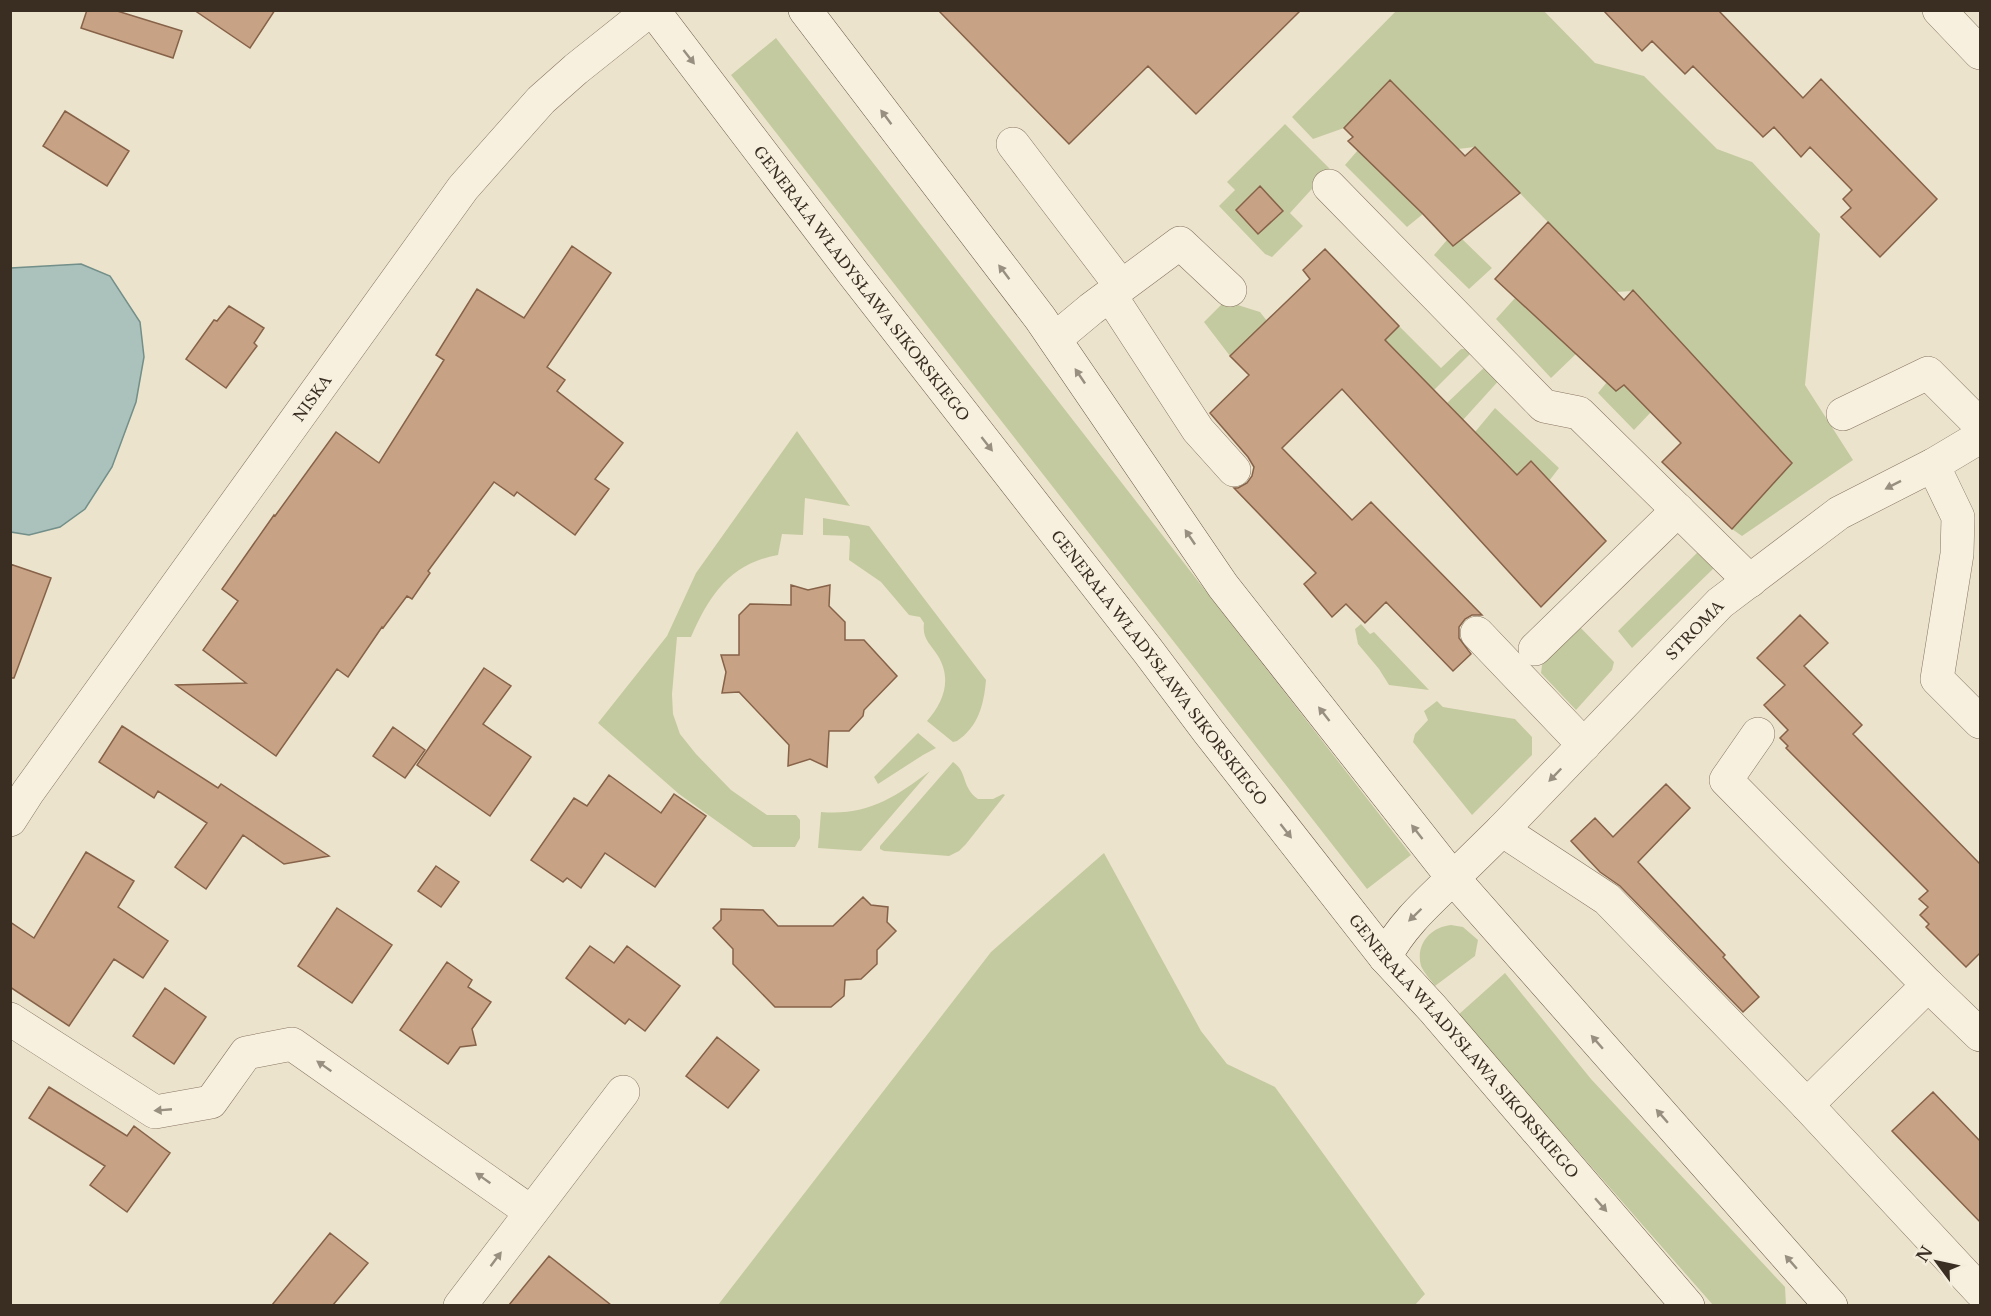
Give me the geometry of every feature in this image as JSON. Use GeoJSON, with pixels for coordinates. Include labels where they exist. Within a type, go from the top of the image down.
{"type":"FeatureCollection","features":[{"type":"Feature","properties":{"kind":"street","name":"NISKA"},"geometry":{"type":"LineString","coordinates":[[10,820],[463,188],[541,100],[576,69],[651,10]]}},
{"type":"Feature","properties":{"kind":"street","name":"GENERAŁA WŁADYSŁAWA SIKORSKIEGO"},"geometry":{"type":"LineString","coordinates":[[651,10],[1148,651],[1208,732],[1385,957],[1688,1305]]}},
{"type":"Feature","properties":{"kind":"street"},"geometry":{"type":"LineString","coordinates":[[805,10],[1055,339],[1223,586],[1453,878],[1815,1299]]}},
{"type":"Feature","properties":{"kind":"street"},"geometry":{"type":"LineString","coordinates":[[1939,10],[1980,53]]}},
{"type":"Feature","properties":{"kind":"street"},"geometry":{"type":"LineString","coordinates":[[1013,144],[1116,291],[1198,430],[1234,470]]}},
{"type":"Feature","properties":{"kind":"street"},"geometry":{"type":"LineString","coordinates":[[1329,186],[1544,406],[1579,413],[1750,581]]}},
{"type":"Feature","properties":{"kind":"street"},"geometry":{"type":"LineString","coordinates":[[1055,339],[1180,243],[1230,290]]}},
{"type":"Feature","properties":{"kind":"street"},"geometry":{"type":"LineString","coordinates":[[1843,414],[1928,373],[1980,425]]}},
{"type":"Feature","properties":{"kind":"street","name":"STROMA"},"geometry":{"type":"LineString","coordinates":[[1385,957],[1408,921],[1502,831],[1720,603],[1839,513],[1933,465],[1980,437]]}},
{"type":"Feature","properties":{"kind":"street"},"geometry":{"type":"LineString","coordinates":[[1933,465],[1958,517],[1957,554],[1937,679],[1980,722]]}},
{"type":"Feature","properties":{"kind":"street"},"geometry":{"type":"LineString","coordinates":[[1535,649],[1678,510]]}},
{"type":"Feature","properties":{"kind":"street"},"geometry":{"type":"LineString","coordinates":[[1477,633],[1584,745]]}},
{"type":"Feature","properties":{"kind":"street"},"geometry":{"type":"LineString","coordinates":[[1758,734],[1726,780],[1980,1035]]}},
{"type":"Feature","properties":{"kind":"street"},"geometry":{"type":"LineString","coordinates":[[1502,831],[1607,899],[1807,1105],[1980,1291]]}},
{"type":"Feature","properties":{"kind":"street"},"geometry":{"type":"LineString","coordinates":[[1807,1105],[1928,985]]}},
{"type":"Feature","properties":{"kind":"street"},"geometry":{"type":"LineString","coordinates":[[10,1019],[155,1112],[211,1102],[246,1053],[292,1044],[531,1212]]}},
{"type":"Feature","properties":{"kind":"street"},"geometry":{"type":"LineString","coordinates":[[460,1305],[623,1092]]}},
{"type":"Feature","properties":{"kind":"green space"},"geometry":{"type":"Polygon","coordinates":[[[1396,11],[1544,11],[1595,63],[1644,76],[1717,149],[1752,162],[1820,234],[1805,385],[1853,460],[1742,536],[1732,529],[1792,462],[1633,291],[1616,292],[1475,147],[1458,149],[1390,80],[1344,128],[1313,139],[1292,117],[1396,11]]]}},
{"type":"Feature","properties":{"kind":"green space"},"geometry":{"type":"Polygon","coordinates":[[[776,38],[1411,855],[1367,889],[731,75],[776,38]]]}},
{"type":"Feature","properties":{"kind":"green space"},"geometry":{"type":"Polygon","coordinates":[[[1285,124],[1330,169],[1290,213],[1303,226],[1272,257],[1265,254],[1219,206],[1235,190],[1227,182],[1285,124]]]}},
{"type":"Feature","properties":{"kind":"green space"},"geometry":{"type":"Polygon","coordinates":[[[1358,150],[1423,214],[1407,227],[1345,165],[1358,150]]]}},
{"type":"Feature","properties":{"kind":"green space"},"geometry":{"type":"Polygon","coordinates":[[[1462,239],[1492,268],[1469,289],[1434,255],[1447,240],[1453,246],[1462,239]]]}},
{"type":"Feature","properties":{"kind":"green space"},"geometry":{"type":"Polygon","coordinates":[[[1515,298],[1576,354],[1551,378],[1496,319],[1515,298]]]}},
{"type":"Feature","properties":{"kind":"green space"},"geometry":{"type":"Polygon","coordinates":[[[1225,301],[1260,312],[1267,321],[1230,356],[1204,322],[1225,301]]]}},
{"type":"Feature","properties":{"kind":"green space"},"geometry":{"type":"Polygon","coordinates":[[[1399,326],[1441,368],[1461,349],[1475,349],[1434,390],[1385,340],[1399,326]]]}},
{"type":"Feature","properties":{"kind":"green space"},"geometry":{"type":"Polygon","coordinates":[[[1489,363],[1502,377],[1463,420],[1447,403],[1489,363]]]}},
{"type":"Feature","properties":{"kind":"green space"},"geometry":{"type":"Polygon","coordinates":[[[1607,382],[1624,385],[1651,412],[1634,430],[1598,393],[1607,382]]]}},
{"type":"Feature","properties":{"kind":"green space"},"geometry":{"type":"Polygon","coordinates":[[[1495,408],[1559,468],[1549,481],[1531,462],[1517,475],[1475,432],[1495,408]]]}},
{"type":"Feature","properties":{"kind":"green space"},"geometry":{"type":"Polygon","coordinates":[[[797,431],[850,506],[805,498],[803,535],[782,534],[778,555],[747,565],[734,574],[723,584],[705,608],[691,637],[677,637],[672,694],[673,714],[680,734],[731,790],[767,815],[796,815],[800,820],[800,838],[795,847],[753,847],[679,794],[598,723],[667,636],[696,573],[797,431]]]}},
{"type":"Feature","properties":{"kind":"green space"},"geometry":{"type":"Polygon","coordinates":[[[823,518],[869,526],[986,680],[979,715],[970,729],[957,741],[953,742],[927,721],[942,698],[945,673],[938,656],[925,637],[924,623],[920,617],[909,615],[881,582],[849,560],[850,540],[848,536],[823,535],[823,518]]]}},
{"type":"Feature","properties":{"kind":"green space"},"geometry":{"type":"Polygon","coordinates":[[[1703,547],[1717,565],[1632,648],[1618,631],[1703,547]]]}},
{"type":"Feature","properties":{"kind":"green space"},"geometry":{"type":"Polygon","coordinates":[[[1361,624],[1370,634],[1374,632],[1429,690],[1389,685],[1358,644],[1355,629],[1361,624]]]}},
{"type":"Feature","properties":{"kind":"green space"},"geometry":{"type":"Polygon","coordinates":[[[1577,624],[1614,662],[1612,670],[1576,710],[1541,673],[1543,658],[1577,624]]]}},
{"type":"Feature","properties":{"kind":"green space"},"geometry":{"type":"Polygon","coordinates":[[[1437,701],[1443,707],[1515,719],[1532,737],[1532,755],[1472,815],[1413,742],[1415,734],[1428,720],[1424,711],[1437,701]]]}},
{"type":"Feature","properties":{"kind":"green space"},"geometry":{"type":"Polygon","coordinates":[[[918,733],[936,748],[878,784],[874,777],[918,733]]]}},
{"type":"Feature","properties":{"kind":"green space"},"geometry":{"type":"Polygon","coordinates":[[[953,762],[961,770],[969,790],[978,799],[993,799],[1005,795],[966,844],[949,856],[880,849],[880,846],[953,762]]]}},
{"type":"Feature","properties":{"kind":"green space"},"geometry":{"type":"Polygon","coordinates":[[[930,771],[861,851],[818,848],[821,812],[866,808],[892,797],[930,771]]]}},
{"type":"Feature","properties":{"kind":"green space"},"geometry":{"type":"Polygon","coordinates":[[[1104,853],[1201,1031],[1227,1064],[1275,1087],[1425,1294],[1414,1306],[718,1305],[991,952],[1104,853]]]}},
{"type":"Feature","properties":{"kind":"green space"},"geometry":{"type":"Polygon","coordinates":[[[1451,925],[1463,927],[1478,940],[1475,956],[1435,986],[1421,966],[1420,951],[1431,933],[1451,925]]]}},
{"type":"Feature","properties":{"kind":"green space"},"geometry":{"type":"Polygon","coordinates":[[[1505,973],[1591,1079],[1785,1287],[1786,1305],[1713,1305],[1458,1015],[1505,973]]]}},
{"type":"Feature","properties":{"kind":"water"},"geometry":{"type":"Polygon","coordinates":[[[81,264],[110,276],[140,322],[144,357],[136,402],[112,467],[85,509],[60,527],[29,535],[11,532],[11,268],[81,264]]]}},
{"type":"Feature","properties":{"kind":"building"},"geometry":{"type":"Polygon","coordinates":[[[87,10],[114,10],[182,31],[173,58],[81,28],[87,10]]]}},
{"type":"Feature","properties":{"kind":"building"},"geometry":{"type":"Polygon","coordinates":[[[194,10],[275,10],[250,48],[194,10]]]}},
{"type":"Feature","properties":{"kind":"building"},"geometry":{"type":"Polygon","coordinates":[[[938,10],[1301,10],[1196,114],[1148,66],[1069,144],[938,10]]]}},
{"type":"Feature","properties":{"kind":"building"},"geometry":{"type":"Polygon","coordinates":[[[1603,10],[1718,10],[1803,98],[1821,79],[1937,199],[1880,257],[1841,217],[1851,208],[1843,199],[1852,190],[1810,147],[1801,157],[1774,127],[1763,137],[1693,66],[1685,74],[1652,41],[1642,51],[1603,10]]]}},
{"type":"Feature","properties":{"kind":"building"},"geometry":{"type":"Polygon","coordinates":[[[1390,80],[1465,156],[1475,147],[1520,193],[1453,246],[1348,141],[1353,137],[1344,128],[1390,80]]]}},
{"type":"Feature","properties":{"kind":"building"},"geometry":{"type":"Polygon","coordinates":[[[65,111],[129,151],[107,186],[43,146],[65,111]]]}},
{"type":"Feature","properties":{"kind":"building"},"geometry":{"type":"Polygon","coordinates":[[[1260,186],[1283,211],[1258,234],[1236,210],[1260,186]]]}},
{"type":"Feature","properties":{"kind":"building"},"geometry":{"type":"Polygon","coordinates":[[[1548,222],[1624,300],[1633,290],[1792,463],[1732,529],[1662,462],[1681,443],[1624,385],[1616,391],[1495,279],[1548,222]]]}},
{"type":"Feature","properties":{"kind":"building"},"geometry":{"type":"Polygon","coordinates":[[[572,246],[611,273],[547,367],[565,380],[557,391],[623,443],[595,479],[609,489],[575,535],[517,492],[514,496],[494,482],[428,571],[430,573],[412,599],[407,596],[382,627],[348,677],[337,669],[276,756],[176,685],[246,683],[203,650],[238,601],[222,589],[336,432],[379,463],[444,360],[436,355],[477,289],[524,318],[572,246]]]}},
{"type":"Feature","properties":{"kind":"building"},"geometry":{"type":"Polygon","coordinates":[[[1325,249],[1399,326],[1385,340],[1517,475],[1531,461],[1606,541],[1541,607],[1342,389],[1282,448],[1352,520],[1371,502],[1482,615],[1472,615],[1465,619],[1459,627],[1459,638],[1471,654],[1453,671],[1386,602],[1365,623],[1346,604],[1332,617],[1304,584],[1316,573],[1234,488],[1247,483],[1254,467],[1210,413],[1249,375],[1230,356],[1310,279],[1303,270],[1325,249]]]}},
{"type":"Feature","properties":{"kind":"building"},"geometry":{"type":"Polygon","coordinates":[[[229,306],[264,328],[254,343],[257,346],[226,388],[186,359],[214,320],[217,321],[229,306]]]}},
{"type":"Feature","properties":{"kind":"building"},"geometry":{"type":"Polygon","coordinates":[[[10,564],[51,578],[14,678],[10,678],[10,564]]]}},
{"type":"Feature","properties":{"kind":"building"},"geometry":{"type":"Polygon","coordinates":[[[791,585],[808,590],[830,585],[829,606],[845,622],[845,640],[864,640],[897,676],[864,710],[863,716],[849,731],[829,731],[827,767],[810,759],[788,766],[789,745],[739,692],[722,693],[726,672],[721,655],[739,655],[739,615],[750,604],[791,605],[791,585]]]}},
{"type":"Feature","properties":{"kind":"building"},"geometry":{"type":"Polygon","coordinates":[[[1800,615],[1828,643],[1804,666],[1862,725],[1853,734],[1980,864],[1980,953],[1966,967],[1926,927],[1929,924],[1920,915],[1928,907],[1919,899],[1928,891],[1786,748],[1788,746],[1780,738],[1788,730],[1764,705],[1785,685],[1757,658],[1800,615]]]}},
{"type":"Feature","properties":{"kind":"building"},"geometry":{"type":"Polygon","coordinates":[[[484,668],[511,686],[483,724],[531,757],[490,816],[417,765],[484,668]]]}},
{"type":"Feature","properties":{"kind":"building"},"geometry":{"type":"Polygon","coordinates":[[[122,726],[218,788],[221,784],[329,856],[284,864],[243,835],[206,889],[175,867],[207,823],[158,791],[154,798],[99,762],[122,726]]]}},
{"type":"Feature","properties":{"kind":"building"},"geometry":{"type":"Polygon","coordinates":[[[393,727],[425,750],[405,778],[373,756],[393,727]]]}},
{"type":"Feature","properties":{"kind":"building"},"geometry":{"type":"Polygon","coordinates":[[[609,775],[661,813],[674,794],[706,816],[655,887],[605,853],[581,888],[567,878],[563,882],[531,860],[574,798],[587,806],[609,775]]]}},
{"type":"Feature","properties":{"kind":"building"},"geometry":{"type":"Polygon","coordinates":[[[1666,784],[1690,808],[1638,862],[1725,955],[1723,957],[1759,997],[1743,1012],[1620,886],[1600,872],[1571,841],[1595,818],[1613,837],[1666,784]]]}},
{"type":"Feature","properties":{"kind":"building"},"geometry":{"type":"Polygon","coordinates":[[[86,852],[134,881],[118,907],[168,941],[143,978],[114,959],[69,1026],[10,987],[10,922],[34,938],[86,852]]]}},
{"type":"Feature","properties":{"kind":"building"},"geometry":{"type":"Polygon","coordinates":[[[436,866],[459,882],[441,907],[418,891],[436,866]]]}},
{"type":"Feature","properties":{"kind":"building"},"geometry":{"type":"Polygon","coordinates":[[[863,897],[871,905],[888,907],[887,922],[896,931],[877,950],[877,964],[861,979],[845,980],[844,996],[831,1007],[775,1007],[733,964],[733,949],[713,928],[721,920],[721,909],[763,910],[778,926],[833,926],[863,897]]]}},
{"type":"Feature","properties":{"kind":"building"},"geometry":{"type":"Polygon","coordinates":[[[337,908],[392,945],[352,1003],[298,966],[337,908]]]}},
{"type":"Feature","properties":{"kind":"building"},"geometry":{"type":"Polygon","coordinates":[[[590,946],[614,963],[627,946],[680,986],[645,1031],[629,1019],[625,1024],[566,978],[590,946]]]}},
{"type":"Feature","properties":{"kind":"building"},"geometry":{"type":"Polygon","coordinates":[[[447,962],[472,980],[468,987],[491,1002],[472,1029],[476,1045],[460,1047],[448,1064],[400,1030],[447,962]]]}},
{"type":"Feature","properties":{"kind":"building"},"geometry":{"type":"Polygon","coordinates":[[[165,988],[206,1017],[174,1064],[133,1036],[165,988]]]}},
{"type":"Feature","properties":{"kind":"building"},"geometry":{"type":"Polygon","coordinates":[[[717,1037],[759,1070],[728,1108],[686,1076],[717,1037]]]}},
{"type":"Feature","properties":{"kind":"building"},"geometry":{"type":"Polygon","coordinates":[[[49,1087],[127,1136],[134,1126],[170,1153],[127,1212],[90,1185],[105,1166],[29,1118],[49,1087]]]}},
{"type":"Feature","properties":{"kind":"building"},"geometry":{"type":"Polygon","coordinates":[[[1933,1092],[1980,1141],[1980,1222],[1892,1131],[1933,1092]]]}},
{"type":"Feature","properties":{"kind":"building"},"geometry":{"type":"Polygon","coordinates":[[[330,1233],[368,1263],[333,1305],[272,1305],[330,1233]]]}},
{"type":"Feature","properties":{"kind":"building"},"geometry":{"type":"Polygon","coordinates":[[[549,1256],[611,1305],[509,1305],[549,1256]]]}}]}
